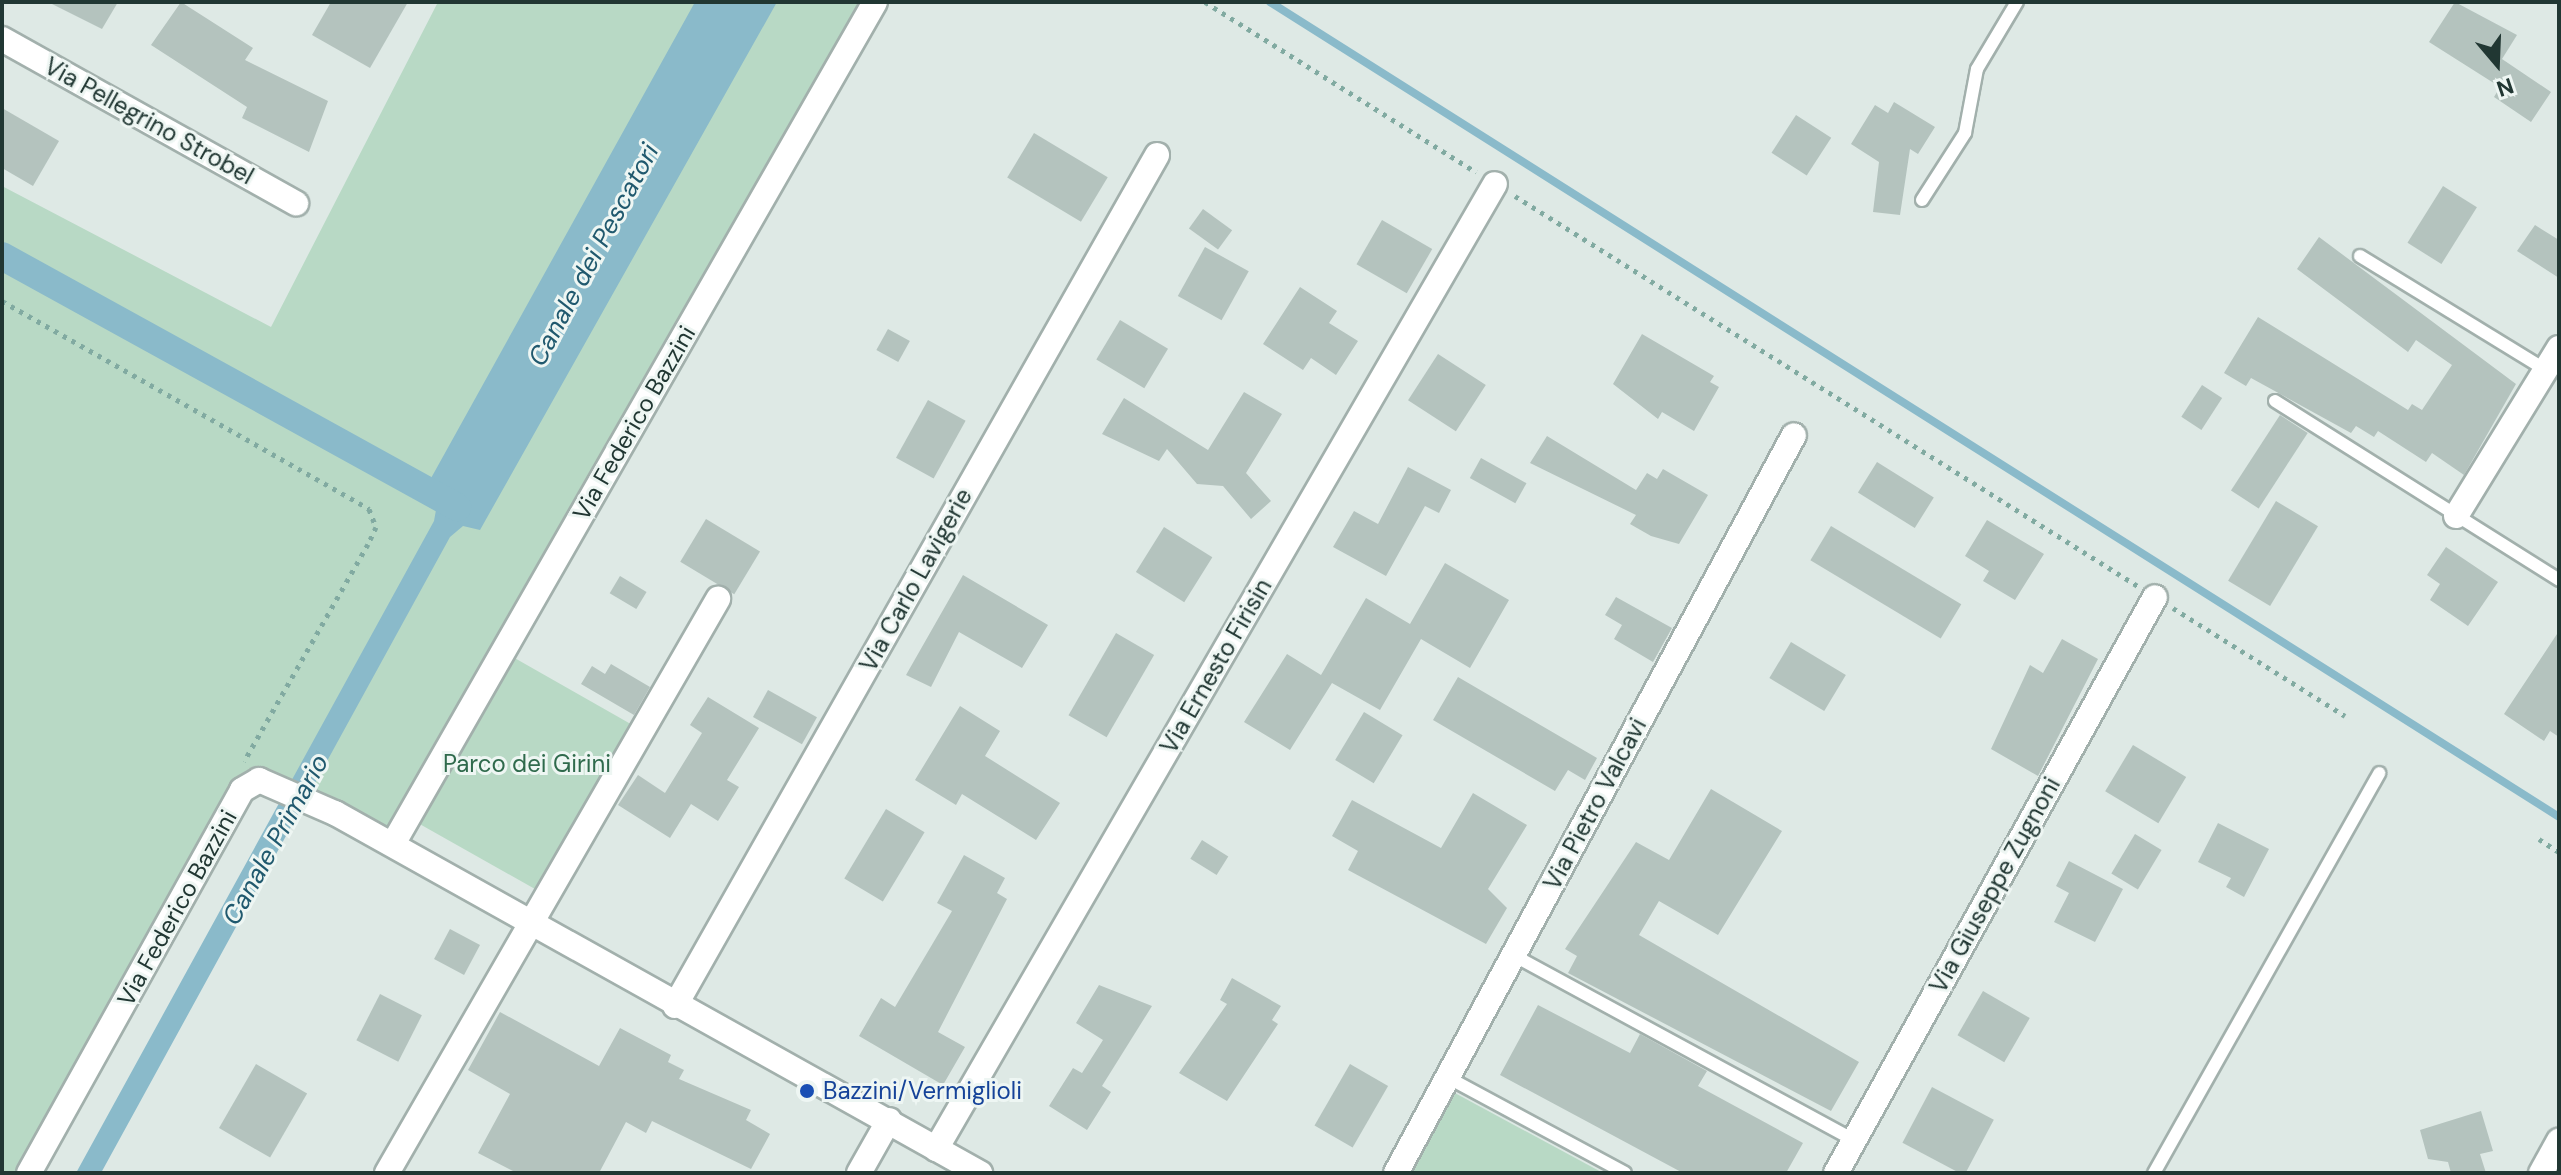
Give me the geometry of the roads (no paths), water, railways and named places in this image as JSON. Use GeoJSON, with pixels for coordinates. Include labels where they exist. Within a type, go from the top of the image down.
{"type":"FeatureCollection","features":[{"type":"Feature","properties":{"kind":"street","name":"Via Federico Bazzini"},"geometry":{"type":"LineString","coordinates":[[29,1173],[242,790],[268,782],[393,844],[875,2]]}},
{"type":"Feature","properties":{"kind":"street","name":"Via Pellegrino Strobel"},"geometry":{"type":"LineString","coordinates":[[2,39],[296,203]]}},
{"type":"Feature","properties":{"kind":"street","name":"Via Carlo Lavigerie"},"geometry":{"type":"LineString","coordinates":[[675,1006],[1157,155]]}},
{"type":"Feature","properties":{"kind":"street","name":"Via Ernesto Firisin"},"geometry":{"type":"LineString","coordinates":[[936,1149],[1495,184]]}},
{"type":"Feature","properties":{"kind":"street"},"geometry":{"type":"LineString","coordinates":[[2456,516],[2559,348]]}},
{"type":"Feature","properties":{"kind":"street","name":"Via Pietro Valcavi"},"geometry":{"type":"LineString","coordinates":[[1396,1173],[1794,435]]}},
{"type":"Feature","properties":{"kind":"street","name":"Via Giuseppe Zugnoni"},"geometry":{"type":"LineString","coordinates":[[1836,1173],[2155,597]]}},
{"type":"Feature","properties":{"kind":"street"},"geometry":{"type":"LineString","coordinates":[[387,1173],[528,921],[718,599]]}},
{"type":"Feature","properties":{"kind":"street"},"geometry":{"type":"LineString","coordinates":[[393,844],[675,1006],[889,1120],[980,1173]]}},
{"type":"Feature","properties":{"kind":"street"},"geometry":{"type":"LineString","coordinates":[[859,1173],[889,1120]]}},
{"type":"Feature","properties":{"kind":"street"},"geometry":{"type":"LineString","coordinates":[[2541,1173],[2559,1141]]}},
{"type":"Feature","properties":{"kind":"lane"},"geometry":{"type":"LineString","coordinates":[[1922,200],[1965,133],[1977,69],[2017,2]]}},
{"type":"Feature","properties":{"kind":"lane"},"geometry":{"type":"LineString","coordinates":[[2360,256],[2546,370]]}},
{"type":"Feature","properties":{"kind":"lane"},"geometry":{"type":"LineString","coordinates":[[2275,401],[2559,580]]}},
{"type":"Feature","properties":{"kind":"lane"},"geometry":{"type":"LineString","coordinates":[[2154,1173],[2379,773]]}},
{"type":"Feature","properties":{"kind":"lane"},"geometry":{"type":"LineString","coordinates":[[1513,955],[1854,1140]]}},
{"type":"Feature","properties":{"kind":"lane"},"geometry":{"type":"LineString","coordinates":[[1447,1077],[1625,1173]]}},
{"type":"Feature","properties":{"kind":"water"},"geometry":{"type":"Polygon","coordinates":[[[695,2],[777,2],[480,530],[463,526],[450,537],[101,1173],[76,1173],[434,521],[436,510],[420,498],[695,2]]]}},
{"type":"Feature","properties":{"kind":"waterway"},"geometry":{"type":"LineString","coordinates":[[1270,2],[2559,817]]}},
{"type":"Feature","properties":{"kind":"waterway"},"geometry":{"type":"LineString","coordinates":[[2,256],[457,507]]}},
{"type":"Feature","properties":{"kind":"place","name":"Bazzini/Vermiglioli"},"geometry":{"type":"Point","coordinates":[807,1091]}},
{"type":"Feature","properties":{"kind":"water label","name":"Canale dei Pescatori"},"geometry":{"type":"Point","coordinates":[594,255]}},
{"type":"Feature","properties":{"kind":"water label","name":"Canale Primario"},"geometry":{"type":"Point","coordinates":[276,840]}},
{"type":"Feature","properties":{"kind":"park label","name":"Parco dei Girini"},"geometry":{"type":"Point","coordinates":[527,764]}}]}
